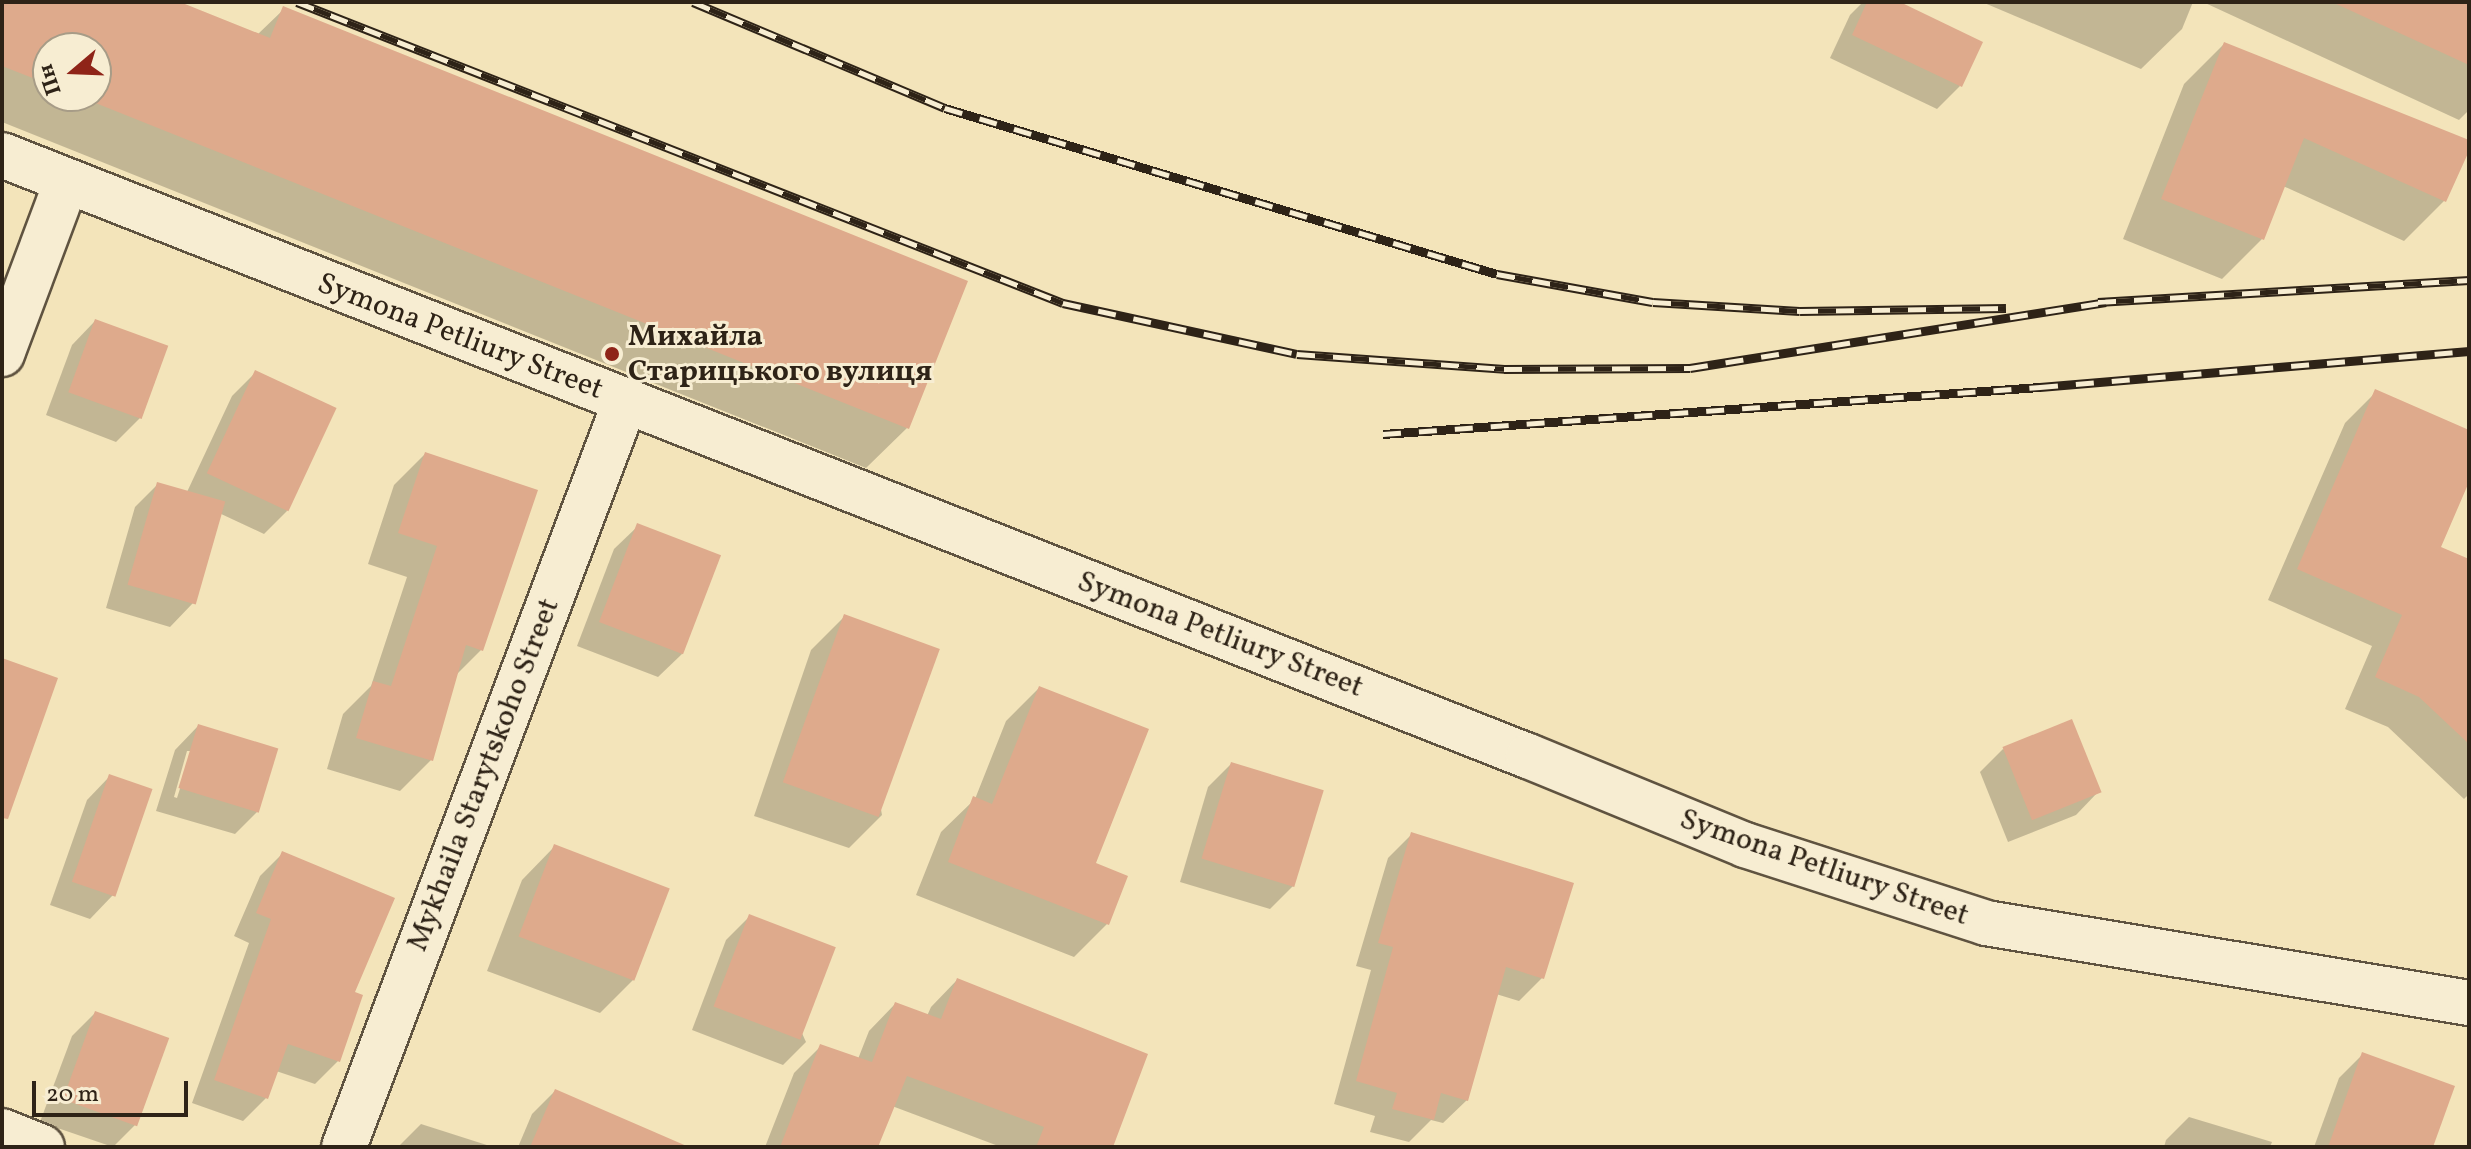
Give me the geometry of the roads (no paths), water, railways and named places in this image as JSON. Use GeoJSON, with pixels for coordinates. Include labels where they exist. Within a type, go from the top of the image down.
{"type":"FeatureCollection","features":[{"type":"Feature","properties":{"kind":"main road","name":"Symona Petliury Street"},"geometry":{"type":"LineString","coordinates":[[2,155],[66,183],[1528,756],[1760,850],[1986,923],[2469,1003]]}},
{"type":"Feature","properties":{"kind":"main road"},"geometry":{"type":"LineString","coordinates":[[2,354],[66,183]]}},
{"type":"Feature","properties":{"kind":"main road","name":"Mykhaila Starytskoho Street"},"geometry":{"type":"LineString","coordinates":[[344,1147],[625,402]]}},
{"type":"Feature","properties":{"kind":"main road"},"geometry":{"type":"LineString","coordinates":[[2,1131],[42,1147]]}},
{"type":"Feature","properties":{"kind":"railway"},"geometry":{"type":"LineString","coordinates":[[297,2],[1063,303],[1297,354],[1504,369],[1690,368],[2106,302]]}},
{"type":"Feature","properties":{"kind":"railway"},"geometry":{"type":"LineString","coordinates":[[693,2],[945,108],[1497,274],[1653,302],[1800,311],[2006,308]]}},
{"type":"Feature","properties":{"kind":"railway"},"geometry":{"type":"LineString","coordinates":[[2098,302],[2469,280]]}},
{"type":"Feature","properties":{"kind":"railway"},"geometry":{"type":"LineString","coordinates":[[1383,434],[2040,387],[2469,351]]}},
{"type":"Feature","properties":{"kind":"place","name":"Михайла Старицького вулиця"},"geometry":{"type":"Point","coordinates":[612,354]}}]}
